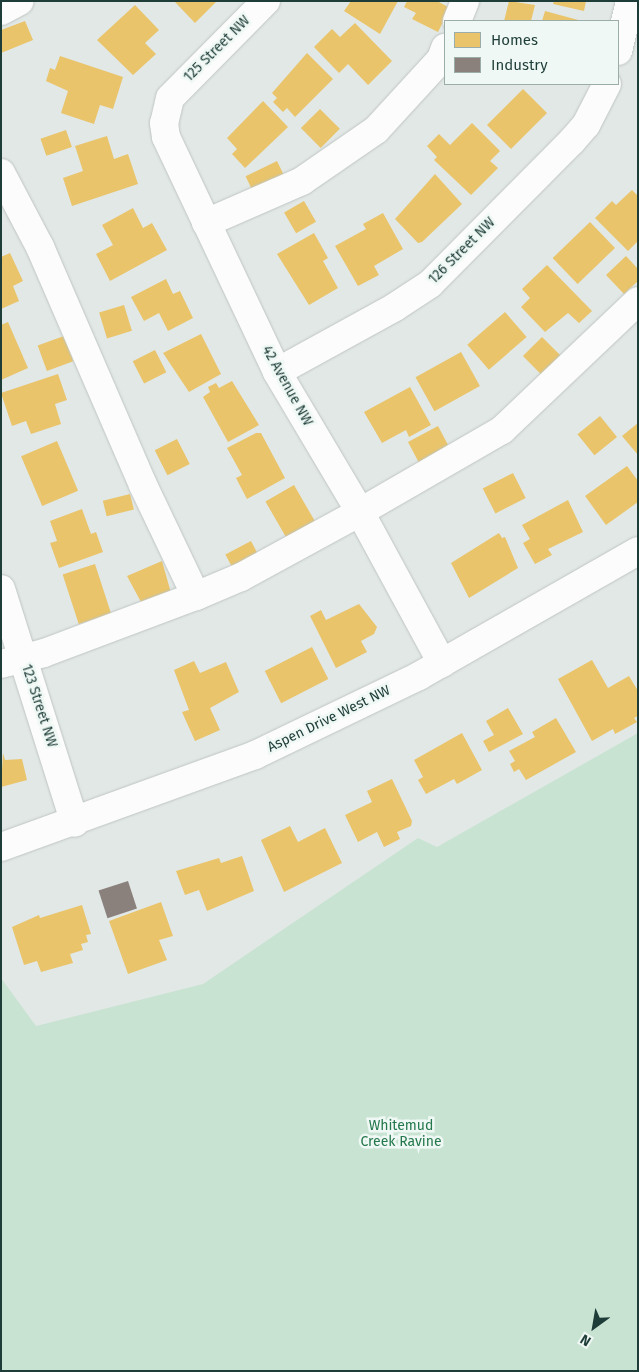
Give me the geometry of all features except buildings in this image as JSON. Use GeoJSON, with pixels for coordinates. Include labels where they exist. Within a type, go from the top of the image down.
{"type":"FeatureCollection","features":[{"type":"Feature","properties":{"kind":"street"},"geometry":{"type":"LineString","coordinates":[[1,11],[20,1]]}},
{"type":"Feature","properties":{"kind":"street","name":"125 Street NW"},"geometry":{"type":"LineString","coordinates":[[170,98],[266,1]]}},
{"type":"Feature","properties":{"kind":"street"},"geometry":{"type":"LineString","coordinates":[[457,20],[465,1]]}},
{"type":"Feature","properties":{"kind":"street"},"geometry":{"type":"LineString","coordinates":[[619,47],[630,1]]}},
{"type":"Feature","properties":{"kind":"street"},"geometry":{"type":"LineString","coordinates":[[206,223],[302,181],[376,130],[441,59],[444,51]]}},
{"type":"Feature","properties":{"kind":"street","name":"126 Street NW"},"geometry":{"type":"LineString","coordinates":[[277,372],[395,307],[430,284],[572,141],[586,125],[606,85]]}},
{"type":"Feature","properties":{"kind":"street","name":"42 Avenue NW"},"geometry":{"type":"LineString","coordinates":[[170,98],[164,123],[166,136],[277,372],[360,512],[442,663]]}},
{"type":"Feature","properties":{"kind":"street"},"geometry":{"type":"LineString","coordinates":[[1,173],[40,248],[143,485],[196,596]]}},
{"type":"Feature","properties":{"kind":"street"},"geometry":{"type":"LineString","coordinates":[[13,661],[196,596],[241,577],[360,512],[502,430],[638,301]]}},
{"type":"Feature","properties":{"kind":"street","name":"Aspen Drive West NW"},"geometry":{"type":"LineString","coordinates":[[1,847],[75,822],[255,755],[442,663],[638,551]]}},
{"type":"Feature","properties":{"kind":"street","name":"123 Street NW"},"geometry":{"type":"LineString","coordinates":[[1,589],[13,661],[75,822]]}},
{"type":"Feature","properties":{"kind":"green space","name":"Whitemud Creek Ravine"},"geometry":{"type":"Polygon","coordinates":[[[638,733],[638,1371],[1,1371],[1,978],[36,1026],[203,984],[418,838],[437,847],[638,733]]]}}]}
